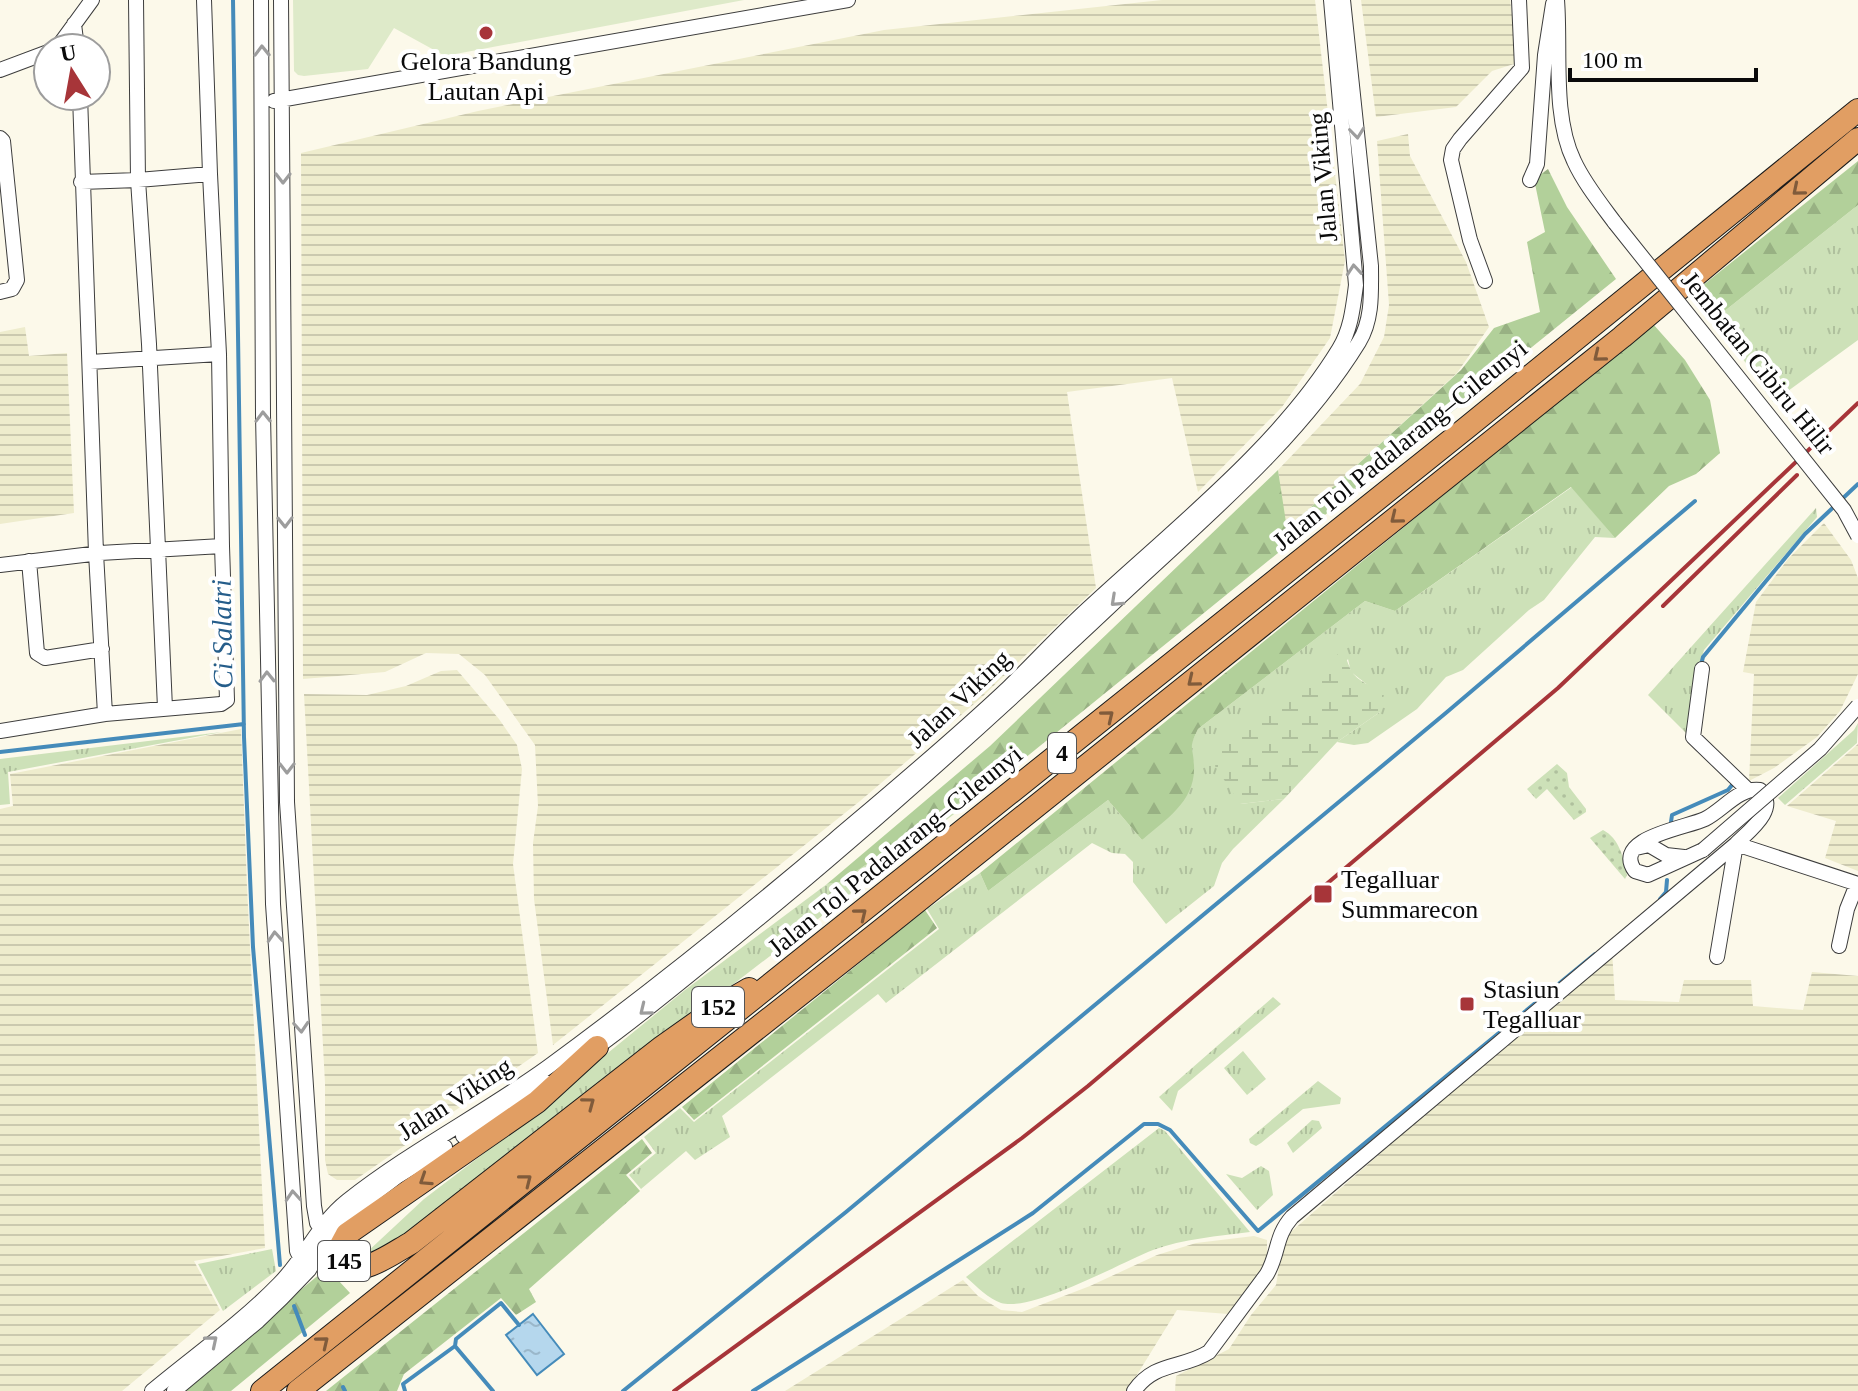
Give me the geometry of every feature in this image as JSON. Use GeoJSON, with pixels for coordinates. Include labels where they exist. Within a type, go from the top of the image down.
{"type":"FeatureCollection","features":[{"type":"Feature","properties":{"kind":"highway","name":"Jalan Tol Padalarang–Cileunyi"},"geometry":{"type":"LineString","coordinates":[[262,1391],[1513,391],[1858,110]]}},
{"type":"Feature","properties":{"kind":"highway","name":"Jalan Tol Padalarang–Cileunyi"},"geometry":{"type":"LineString","coordinates":[[298,1391],[837,966],[1647,317],[1858,139]]}},
{"type":"Feature","properties":{"kind":"highway"},"geometry":{"type":"LineString","coordinates":[[821,946],[837,966]]}},
{"type":"Feature","properties":{"kind":"highway","name":"152"},"geometry":{"type":"LineString","coordinates":[[622,1078],[720,1006],[821,946]]}},
{"type":"Feature","properties":{"kind":"highway","name":"145"},"geometry":{"type":"LineString","coordinates":[[597,1047],[537,1102],[347,1234],[340,1247],[344,1261],[354,1268],[365,1268],[411,1243],[622,1078]]}},
{"type":"Feature","properties":{"kind":"street"},"geometry":{"type":"LineString","coordinates":[[68,32],[92,0]]}},
{"type":"Feature","properties":{"kind":"street"},"geometry":{"type":"LineString","coordinates":[[136,0],[138,180],[150,359],[165,708]]}},
{"type":"Feature","properties":{"kind":"street"},"geometry":{"type":"LineString","coordinates":[[0,731],[105,714],[221,704],[227,700],[219,354],[204,0]]}},
{"type":"Feature","properties":{"kind":"street"},"geometry":{"type":"LineString","coordinates":[[261,0],[263,386],[273,904],[297,1251],[305,1266]]}},
{"type":"Feature","properties":{"kind":"street"},"geometry":{"type":"LineString","coordinates":[[281,0],[287,802],[314,1191],[323,1233]]}},
{"type":"Feature","properties":{"kind":"street"},"geometry":{"type":"LineString","coordinates":[[262,103],[848,0]]}},
{"type":"Feature","properties":{"kind":"street","name":"Jalan Viking"},"geometry":{"type":"LineString","coordinates":[[305,1266],[344,1203],[396,1165],[474,1118],[545,1069],[765,898],[907,779],[1009,687],[1274,434],[1341,346],[1353,317],[1356,285],[1331,0]]}},
{"type":"Feature","properties":{"kind":"street","name":"Jalan Viking"},"geometry":{"type":"LineString","coordinates":[[323,1233],[386,1185],[597,1047],[812,875],[1007,704],[1267,457],[1323,394],[1361,339],[1369,319],[1371,297],[1371,266],[1343,0]]}},
{"type":"Feature","properties":{"kind":"street"},"geometry":{"type":"LineString","coordinates":[[1485,281],[1470,240],[1451,160],[1453,149],[1460,139],[1522,68],[1519,0]]}},
{"type":"Feature","properties":{"kind":"street"},"geometry":{"type":"LineString","coordinates":[[1530,180],[1537,164],[1547,34],[1556,0]]}},
{"type":"Feature","properties":{"kind":"street","name":"Jembatan Cibiru Hilir"},"geometry":{"type":"LineString","coordinates":[[1556,0],[1562,116],[1567,142],[1582,176],[1615,223],[1844,510],[1858,536]]}},
{"type":"Feature","properties":{"kind":"street"},"geometry":{"type":"LineString","coordinates":[[74,24],[75,32]]}},
{"type":"Feature","properties":{"kind":"street"},"geometry":{"type":"LineString","coordinates":[[0,70],[32,58]]}},
{"type":"Feature","properties":{"kind":"street"},"geometry":{"type":"LineString","coordinates":[[80,112],[105,714]]}},
{"type":"Feature","properties":{"kind":"street"},"geometry":{"type":"LineString","coordinates":[[0,138],[3,141],[17,280],[12,289],[0,292]]}},
{"type":"Feature","properties":{"kind":"street"},"geometry":{"type":"LineString","coordinates":[[81,182],[210,174]]}},
{"type":"Feature","properties":{"kind":"street"},"geometry":{"type":"LineString","coordinates":[[90,362],[219,354]]}},
{"type":"Feature","properties":{"kind":"street"},"geometry":{"type":"LineString","coordinates":[[0,565],[96,553],[222,546]]}},
{"type":"Feature","properties":{"kind":"street"},"geometry":{"type":"LineString","coordinates":[[29,561],[37,653],[45,658],[102,649]]}},
{"type":"Feature","properties":{"kind":"street"},"geometry":{"type":"LineString","coordinates":[[1702,669],[1693,737],[1748,790]]}},
{"type":"Feature","properties":{"kind":"street"},"geometry":{"type":"LineString","coordinates":[[1134,1391],[1147,1375],[1197,1360],[1209,1352],[1267,1274],[1273,1264],[1278,1237],[1292,1217],[1736,844],[1756,824],[1768,802],[1760,790],[1748,790],[1710,817],[1658,842],[1636,848],[1630,857],[1632,867],[1639,874],[1648,875],[1698,854],[1820,749],[1858,706]]}},
{"type":"Feature","properties":{"kind":"street"},"geometry":{"type":"LineString","coordinates":[[1658,842],[1666,855],[1698,854]]}},
{"type":"Feature","properties":{"kind":"street"},"geometry":{"type":"LineString","coordinates":[[1655,872],[1660,863],[1658,842]]}},
{"type":"Feature","properties":{"kind":"street"},"geometry":{"type":"LineString","coordinates":[[1736,844],[1858,884],[1847,909],[1839,946]]}},
{"type":"Feature","properties":{"kind":"street"},"geometry":{"type":"LineString","coordinates":[[1717,957],[1736,844]]}},
{"type":"Feature","properties":{"kind":"street"},"geometry":{"type":"LineString","coordinates":[[314,1191],[325,1202],[334,1205],[344,1203]]}},
{"type":"Feature","properties":{"kind":"street"},"geometry":{"type":"LineString","coordinates":[[152,1391],[305,1266]]}},
{"type":"Feature","properties":{"kind":"street"},"geometry":{"type":"LineString","coordinates":[[174,1391],[258,1321],[305,1266]]}},
{"type":"Feature","properties":{"kind":"shaded area"},"geometry":{"type":"Polygon","coordinates":[[[1162,0],[1315,0],[1345,261],[1330,338],[1282,407],[1198,492],[1172,378],[1067,392],[1096,588],[981,698],[860,801],[553,1045],[534,899],[533,843],[538,806],[535,745],[485,675],[459,654],[426,653],[385,672],[303,679],[301,153],[478,111],[884,30],[1162,0]]]}},
{"type":"Feature","properties":{"kind":"shaded area"},"geometry":{"type":"Polygon","coordinates":[[[1361,0],[1510,0],[1517,53],[1514,64],[1492,71],[1456,107],[1376,117],[1361,0]]]}},
{"type":"Feature","properties":{"kind":"shaded area"},"geometry":{"type":"Polygon","coordinates":[[[1408,134],[1410,156],[1466,262],[1489,327],[1457,373],[1286,530],[1278,470],[1360,384],[1384,337],[1389,305],[1377,141],[1408,134]]]}},
{"type":"Feature","properties":{"kind":"shaded area"},"geometry":{"type":"Polygon","coordinates":[[[25,327],[29,356],[67,353],[74,513],[0,524],[0,332],[25,327]]]}},
{"type":"Feature","properties":{"kind":"shaded area"},"geometry":{"type":"Polygon","coordinates":[[[1824,523],[1851,560],[1858,578],[1858,674],[1840,711],[1817,737],[1774,768],[1749,781],[1754,674],[1743,672],[1756,602],[1788,559],[1824,523]]]}},
{"type":"Feature","properties":{"kind":"shaded area"},"geometry":{"type":"Polygon","coordinates":[[[457,670],[517,745],[522,769],[513,864],[538,1053],[355,1180],[337,1180],[328,1174],[325,1160],[325,1083],[304,694],[367,695],[406,686],[441,671],[457,670]]]}},
{"type":"Feature","properties":{"kind":"shaded area"},"geometry":{"type":"Polygon","coordinates":[[[241,729],[265,1248],[194,1261],[220,1310],[122,1391],[0,1391],[0,809],[13,806],[10,774],[241,729]]]}},
{"type":"Feature","properties":{"kind":"shaded area"},"geometry":{"type":"Polygon","coordinates":[[[1858,744],[1858,871],[1825,858],[1836,821],[1787,806],[1858,744]]]}},
{"type":"Feature","properties":{"kind":"shaded area"},"geometry":{"type":"Polygon","coordinates":[[[1612,950],[1615,1000],[1679,1002],[1684,980],[1751,980],[1753,1006],[1803,1010],[1812,972],[1858,976],[1858,1391],[1175,1391],[1176,1376],[1229,1349],[1276,1285],[1284,1238],[1612,950]]]}},
{"type":"Feature","properties":{"kind":"shaded area"},"geometry":{"type":"Polygon","coordinates":[[[1254,1236],[1267,1240],[1267,1264],[1228,1314],[1177,1310],[1127,1391],[785,1391],[963,1280],[978,1296],[1001,1310],[1022,1312],[1090,1286],[1157,1255],[1196,1243],[1254,1236]]]}},
{"type":"Feature","properties":{"kind":"green space","name":"Gelora Bandung Lautan Api"},"geometry":{"type":"Polygon","coordinates":[[[293,0],[744,0],[445,56],[394,28],[368,69],[304,76],[294,71],[293,0]]]}},
{"type":"Feature","properties":{"kind":"green space"},"geometry":{"type":"Polygon","coordinates":[[[1858,161],[1858,205],[1712,321],[1692,294],[1858,161]]]}},
{"type":"Feature","properties":{"kind":"green space"},"geometry":{"type":"Polygon","coordinates":[[[1548,169],[1567,207],[1616,279],[993,784],[957,804],[840,882],[827,884],[990,746],[1278,470],[1287,529],[1461,370],[1494,328],[1540,312],[1527,242],[1545,232],[1534,179],[1548,169]]]}},
{"type":"Feature","properties":{"kind":"green space"},"geometry":{"type":"Polygon","coordinates":[[[1858,205],[1858,340],[1773,402],[1737,350],[1712,321],[1858,205]]]}},
{"type":"Feature","properties":{"kind":"green space"},"geometry":{"type":"Polygon","coordinates":[[[1653,324],[1685,360],[1710,400],[1720,453],[1696,474],[1669,486],[1615,538],[1571,487],[1395,611],[1365,601],[1198,729],[1192,744],[1193,778],[1185,799],[1170,817],[1142,840],[1108,800],[988,891],[980,873],[1653,324]]]}},
{"type":"Feature","properties":{"kind":"green space"},"geometry":{"type":"Polygon","coordinates":[[[1572,487],[1615,538],[1595,537],[1544,600],[1463,670],[1446,677],[1417,709],[1368,743],[1354,745],[1337,742],[1380,712],[1369,686],[1351,672],[1348,659],[1240,804],[1284,799],[1233,849],[1222,863],[1214,886],[1166,924],[1133,882],[1133,862],[1125,854],[1112,853],[1092,843],[886,1003],[878,994],[722,1116],[730,1137],[695,1160],[686,1151],[641,1189],[629,1175],[656,1153],[644,1137],[680,1108],[694,1122],[939,929],[927,909],[980,873],[988,891],[1108,800],[1142,840],[1194,765],[1190,746],[1198,729],[1365,601],[1395,611],[1572,487]]]}},
{"type":"Feature","properties":{"kind":"green space"},"geometry":{"type":"Polygon","coordinates":[[[1816,508],[1817,517],[1704,650],[1688,735],[1648,695],[1816,508]]]}},
{"type":"Feature","properties":{"kind":"green space"},"geometry":{"type":"Polygon","coordinates":[[[1341,652],[1357,678],[1385,690],[1380,712],[1337,742],[1284,799],[1240,804],[1215,766],[1228,735],[1341,652]]]}},
{"type":"Feature","properties":{"kind":"green space"},"geometry":{"type":"Polygon","coordinates":[[[1858,723],[1857,743],[1785,805],[1778,798],[1858,723]]]}},
{"type":"Feature","properties":{"kind":"green space"},"geometry":{"type":"Polygon","coordinates":[[[222,732],[8,772],[10,804],[0,805],[0,759],[222,732]]]}},
{"type":"Feature","properties":{"kind":"green space"},"geometry":{"type":"Polygon","coordinates":[[[1557,764],[1567,773],[1569,787],[1586,809],[1574,820],[1547,789],[1536,799],[1527,789],[1557,764]]]}},
{"type":"Feature","properties":{"kind":"green space"},"geometry":{"type":"Polygon","coordinates":[[[993,784],[394,1246],[370,1257],[365,1254],[424,1199],[685,990],[827,884],[840,882],[957,804],[993,784]]]}},
{"type":"Feature","properties":{"kind":"green space"},"geometry":{"type":"Polygon","coordinates":[[[1603,830],[1620,849],[1627,875],[1625,879],[1590,838],[1603,830]]]}},
{"type":"Feature","properties":{"kind":"green space"},"geometry":{"type":"Polygon","coordinates":[[[925,910],[937,928],[694,1120],[682,1107],[925,910]]]}},
{"type":"Feature","properties":{"kind":"green space"},"geometry":{"type":"Polygon","coordinates":[[[1273,997],[1281,1004],[1178,1091],[1172,1111],[1159,1097],[1273,997]]]}},
{"type":"Feature","properties":{"kind":"green space"},"geometry":{"type":"Polygon","coordinates":[[[1243,1051],[1266,1079],[1247,1095],[1224,1068],[1243,1051]]]}},
{"type":"Feature","properties":{"kind":"green space"},"geometry":{"type":"Polygon","coordinates":[[[1318,1081],[1341,1098],[1340,1104],[1303,1109],[1261,1143],[1256,1146],[1250,1143],[1249,1139],[1318,1081]]]}},
{"type":"Feature","properties":{"kind":"green space"},"geometry":{"type":"Polygon","coordinates":[[[1312,1120],[1319,1121],[1322,1128],[1293,1153],[1287,1143],[1312,1120]]]}},
{"type":"Feature","properties":{"kind":"green space"},"geometry":{"type":"Polygon","coordinates":[[[1159,1128],[1165,1131],[1250,1232],[1164,1246],[1054,1294],[1015,1304],[996,1301],[966,1277],[1159,1128]]]}},
{"type":"Feature","properties":{"kind":"green space"},"geometry":{"type":"Polygon","coordinates":[[[642,1139],[652,1153],[626,1175],[640,1191],[529,1289],[536,1302],[516,1315],[501,1298],[404,1374],[397,1391],[326,1391],[642,1139]]]}},
{"type":"Feature","properties":{"kind":"green space"},"geometry":{"type":"Polygon","coordinates":[[[1261,1166],[1269,1171],[1273,1195],[1257,1210],[1226,1174],[1242,1178],[1261,1166]]]}},
{"type":"Feature","properties":{"kind":"green space"},"geometry":{"type":"Polygon","coordinates":[[[272,1249],[276,1271],[223,1311],[198,1264],[272,1249]]]}},
{"type":"Feature","properties":{"kind":"green space"},"geometry":{"type":"Polygon","coordinates":[[[327,1268],[350,1293],[231,1391],[179,1391],[327,1268]]]}},
{"type":"Feature","properties":{"kind":"water"},"geometry":{"type":"Polygon","coordinates":[[[533,1314],[564,1354],[537,1375],[506,1335],[533,1314]]]}},
{"type":"Feature","properties":{"kind":"waterway","name":"Ci Salatri"},"geometry":{"type":"LineString","coordinates":[[233,0],[244,737],[253,947],[280,1265]]}},
{"type":"Feature","properties":{"kind":"waterway"},"geometry":{"type":"LineString","coordinates":[[1701,665],[1703,657],[1805,534],[1858,484]]}},
{"type":"Feature","properties":{"kind":"waterway"},"geometry":{"type":"LineString","coordinates":[[623,1391],[846,1212],[1447,712],[1695,501]]}},
{"type":"Feature","properties":{"kind":"waterway"},"geometry":{"type":"LineString","coordinates":[[0,752],[244,724]]}},
{"type":"Feature","properties":{"kind":"waterway"},"geometry":{"type":"LineString","coordinates":[[1671,822],[1672,815],[1728,790],[1732,781]]}},
{"type":"Feature","properties":{"kind":"waterway"},"geometry":{"type":"LineString","coordinates":[[1660,899],[1666,892],[1667,880]]}},
{"type":"Feature","properties":{"kind":"waterway"},"geometry":{"type":"LineString","coordinates":[[753,1391],[1033,1213],[1144,1124],[1158,1124],[1170,1130],[1258,1231],[1595,954]]}},
{"type":"Feature","properties":{"kind":"waterway"},"geometry":{"type":"LineString","coordinates":[[455,1346],[456,1339],[501,1303],[519,1325]]}},
{"type":"Feature","properties":{"kind":"waterway","name":"Ci Salatri"},"geometry":{"type":"LineString","coordinates":[[294,1306],[305,1335]]}},
{"type":"Feature","properties":{"kind":"waterway"},"geometry":{"type":"LineString","coordinates":[[405,1391],[403,1384],[455,1346],[493,1391]]}},
{"type":"Feature","properties":{"kind":"waterway","name":"Ci Salatri"},"geometry":{"type":"LineString","coordinates":[[343,1387],[345,1391]]}},
{"type":"Feature","properties":{"kind":"railway"},"geometry":{"type":"LineString","coordinates":[[674,1391],[1022,1138],[1088,1086],[1558,688],[1858,403]]}},
{"type":"Feature","properties":{"kind":"railway"},"geometry":{"type":"LineString","coordinates":[[1663,606],[1797,475]]}},
{"type":"Feature","properties":{"kind":"place","name":"Gelora Bandung Lautan Api"},"geometry":{"type":"Point","coordinates":[486,33]}},
{"type":"Feature","properties":{"kind":"place","name":"Tegalluar Summarecon"},"geometry":{"type":"Point","coordinates":[1323,894]}},
{"type":"Feature","properties":{"kind":"place","name":"Stasiun Tegalluar"},"geometry":{"type":"Point","coordinates":[1467,1004]}}]}
